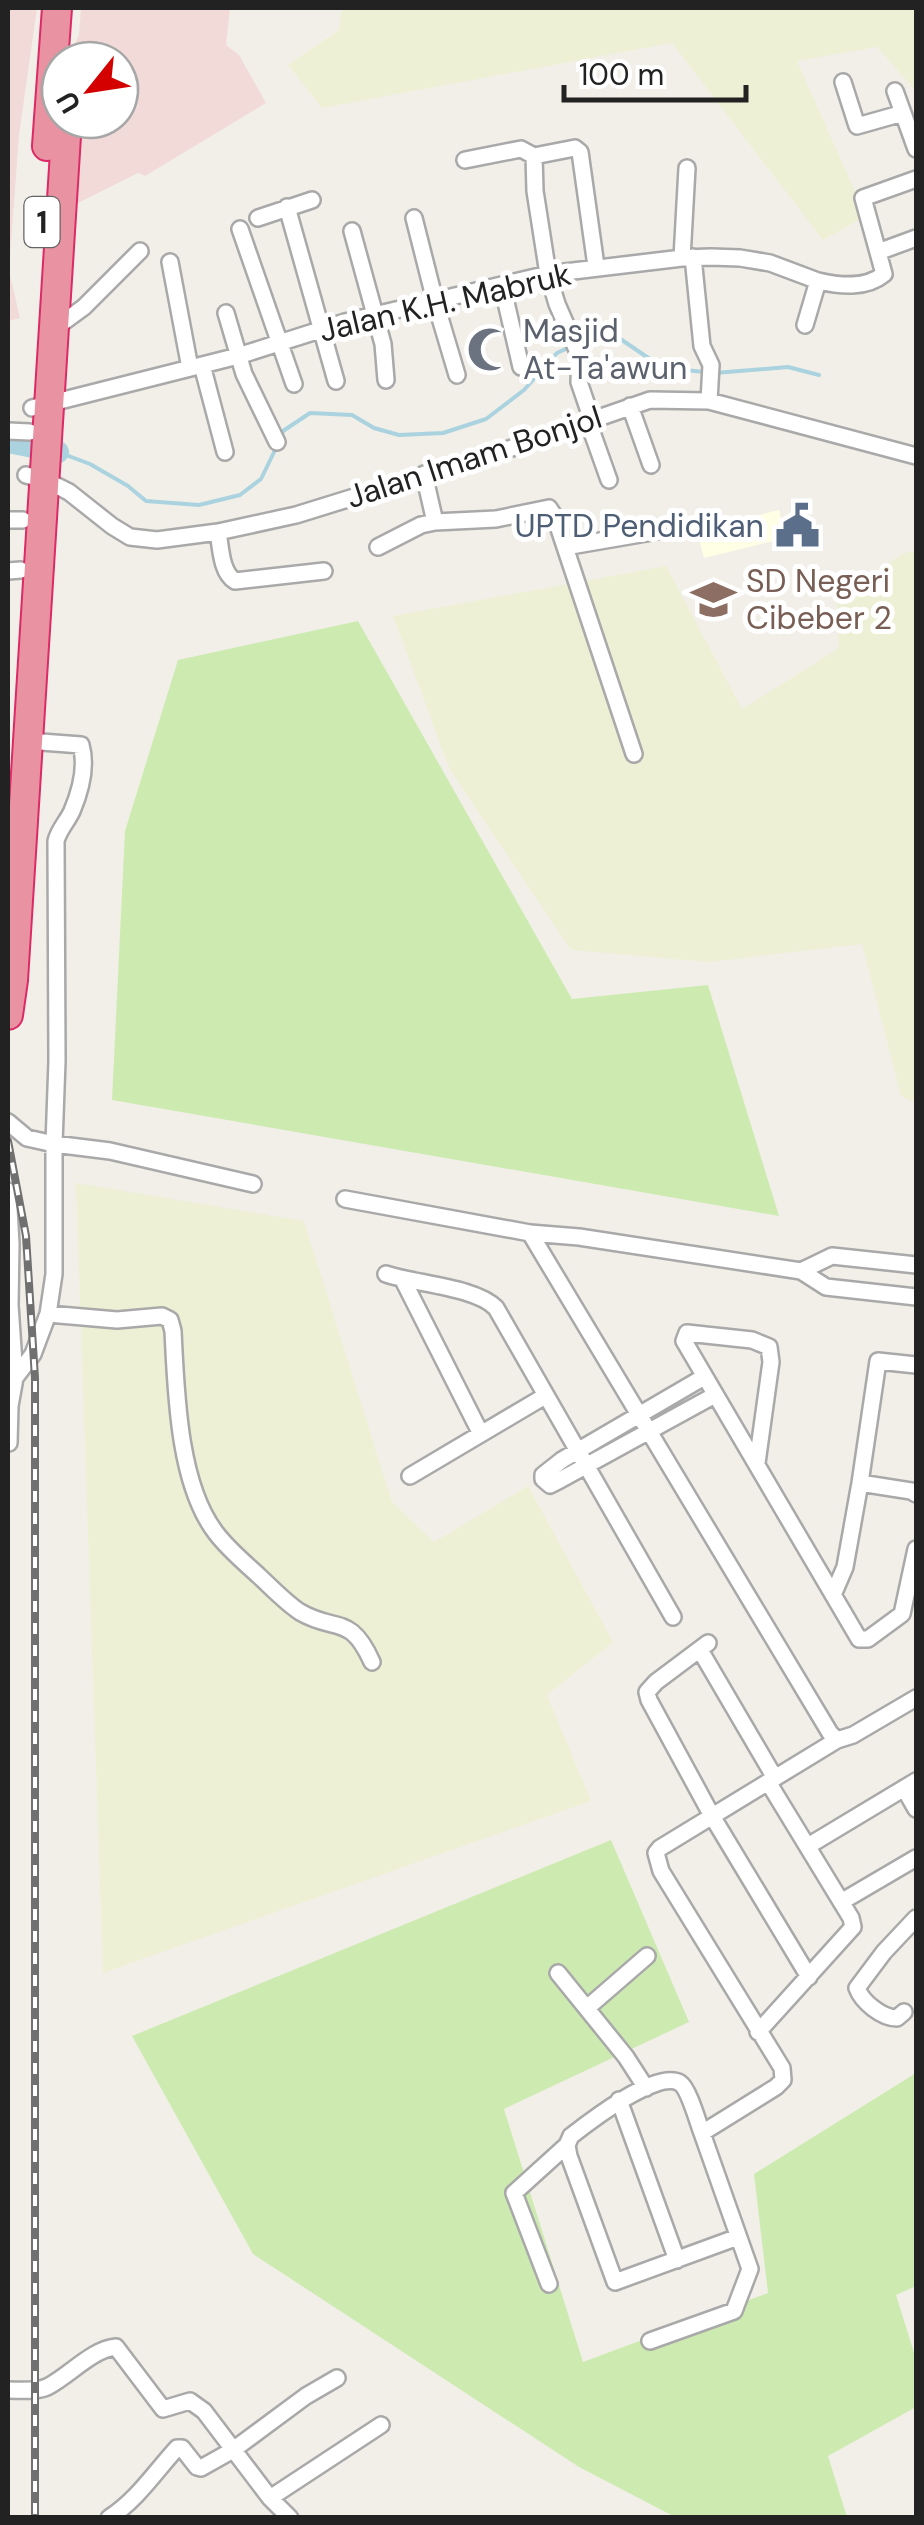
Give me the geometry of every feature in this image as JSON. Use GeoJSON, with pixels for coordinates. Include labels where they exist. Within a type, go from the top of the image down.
{"type":"FeatureCollection","features":[{"type":"Feature","properties":{"kind":"highway","name":"1"},"geometry":{"type":"LineString","coordinates":[[8,1016],[28,741],[34,442],[57,8]]}},
{"type":"Feature","properties":{"kind":"highway"},"geometry":{"type":"LineString","coordinates":[[73,40],[75,8]]}},
{"type":"Feature","properties":{"kind":"highway","name":"1"},"geometry":{"type":"LineString","coordinates":[[8,789],[16,520],[54,328],[66,140]]}},
{"type":"Feature","properties":{"kind":"street"},"geometry":{"type":"LineString","coordinates":[[843,82],[857,126],[903,113]]}},
{"type":"Feature","properties":{"kind":"street"},"geometry":{"type":"LineString","coordinates":[[895,90],[916,149]]}},
{"type":"Feature","properties":{"kind":"street"},"geometry":{"type":"LineString","coordinates":[[465,160],[521,149],[534,156],[568,148],[580,152],[596,266]]}},
{"type":"Feature","properties":{"kind":"street"},"geometry":{"type":"LineString","coordinates":[[534,156],[548,274],[580,357],[580,382],[609,480]]}},
{"type":"Feature","properties":{"kind":"street"},"geometry":{"type":"LineString","coordinates":[[687,168],[687,258],[702,346],[711,370],[709,401]]}},
{"type":"Feature","properties":{"kind":"street"},"geometry":{"type":"LineString","coordinates":[[916,198],[913,180],[862,201],[878,252],[916,238]]}},
{"type":"Feature","properties":{"kind":"street"},"geometry":{"type":"LineString","coordinates":[[258,218],[312,200]]}},
{"type":"Feature","properties":{"kind":"street"},"geometry":{"type":"LineString","coordinates":[[286,207],[336,381]]}},
{"type":"Feature","properties":{"kind":"street"},"geometry":{"type":"LineString","coordinates":[[414,218],[457,375]]}},
{"type":"Feature","properties":{"kind":"street"},"geometry":{"type":"LineString","coordinates":[[240,229],[294,384]]}},
{"type":"Feature","properties":{"kind":"street"},"geometry":{"type":"LineString","coordinates":[[352,231],[383,344],[386,380]]}},
{"type":"Feature","properties":{"kind":"street"},"geometry":{"type":"LineString","coordinates":[[54,328],[84,308],[140,251]]}},
{"type":"Feature","properties":{"kind":"street","name":"Jalan K.H. Mabruk"},"geometry":{"type":"LineString","coordinates":[[34,442],[196,367],[374,315],[548,274],[687,258],[740,258],[844,285],[877,280],[884,274],[878,252]]}},
{"type":"Feature","properties":{"kind":"street"},"geometry":{"type":"LineString","coordinates":[[170,262],[196,367],[225,452]]}},
{"type":"Feature","properties":{"kind":"street"},"geometry":{"type":"LineString","coordinates":[[806,325],[818,281]]}},
{"type":"Feature","properties":{"kind":"street"},"geometry":{"type":"LineString","coordinates":[[502,285],[521,367]]}},
{"type":"Feature","properties":{"kind":"street"},"geometry":{"type":"LineString","coordinates":[[226,313],[244,374],[277,442]]}},
{"type":"Feature","properties":{"kind":"street","name":"Jalan Imam Bonjol"},"geometry":{"type":"LineString","coordinates":[[34,442],[69,492],[130,536],[157,540],[296,515],[509,450],[630,406],[666,398],[709,401],[916,456]]}},
{"type":"Feature","properties":{"kind":"street"},"geometry":{"type":"LineString","coordinates":[[630,406],[651,465]]}},
{"type":"Feature","properties":{"kind":"street"},"geometry":{"type":"LineString","coordinates":[[424,474],[434,522]]}},
{"type":"Feature","properties":{"kind":"street"},"geometry":{"type":"LineString","coordinates":[[378,547],[434,522],[496,519],[549,508],[634,754]]}},
{"type":"Feature","properties":{"kind":"street"},"geometry":{"type":"LineString","coordinates":[[218,532],[224,566],[235,581],[324,571]]}},
{"type":"Feature","properties":{"kind":"street"},"geometry":{"type":"LineString","coordinates":[[565,547],[658,532]]}},
{"type":"Feature","properties":{"kind":"street"},"geometry":{"type":"LineString","coordinates":[[15,1378],[33,1354],[48,1314],[54,1274],[56,841],[81,782],[84,754],[81,745],[28,741]]}},
{"type":"Feature","properties":{"kind":"street"},"geometry":{"type":"LineString","coordinates":[[8,1126],[27,1138],[110,1151],[253,1184]]}},
{"type":"Feature","properties":{"kind":"street"},"geometry":{"type":"LineString","coordinates":[[8,1191],[15,1378],[9,1442]]}},
{"type":"Feature","properties":{"kind":"street"},"geometry":{"type":"LineString","coordinates":[[346,1199],[530,1233],[801,1271],[826,1288],[916,1297]]}},
{"type":"Feature","properties":{"kind":"street"},"geometry":{"type":"LineString","coordinates":[[530,1233],[837,1740]]}},
{"type":"Feature","properties":{"kind":"street"},"geometry":{"type":"LineString","coordinates":[[801,1271],[832,1256],[916,1265]]}},
{"type":"Feature","properties":{"kind":"street"},"geometry":{"type":"LineString","coordinates":[[826,1288],[832,1256]]}},
{"type":"Feature","properties":{"kind":"street"},"geometry":{"type":"LineString","coordinates":[[386,1274],[472,1294],[489,1301],[500,1314],[673,1617]]}},
{"type":"Feature","properties":{"kind":"street"},"geometry":{"type":"LineString","coordinates":[[403,1280],[481,1434]]}},
{"type":"Feature","properties":{"kind":"street"},"geometry":{"type":"LineString","coordinates":[[48,1314],[117,1320],[162,1316],[170,1320],[180,1431],[194,1486],[214,1531],[302,1612],[351,1630],[372,1662]]}},
{"type":"Feature","properties":{"kind":"street"},"geometry":{"type":"LineString","coordinates":[[757,1463],[771,1362],[769,1346],[752,1340],[687,1332],[684,1341],[704,1377],[859,1639],[868,1639],[902,1614],[916,1549]]}},
{"type":"Feature","properties":{"kind":"street"},"geometry":{"type":"LineString","coordinates":[[834,1594],[845,1567],[878,1361],[916,1365]]}},
{"type":"Feature","properties":{"kind":"street"},"geometry":{"type":"LineString","coordinates":[[581,1459],[639,1414],[704,1377]]}},
{"type":"Feature","properties":{"kind":"street"},"geometry":{"type":"LineString","coordinates":[[581,1459],[649,1432],[715,1395]]}},
{"type":"Feature","properties":{"kind":"street"},"geometry":{"type":"LineString","coordinates":[[410,1476],[545,1396]]}},
{"type":"Feature","properties":{"kind":"street"},"geometry":{"type":"LineString","coordinates":[[860,1483],[915,1491]]}},
{"type":"Feature","properties":{"kind":"street"},"geometry":{"type":"LineString","coordinates":[[758,2032],[809,1977],[853,1927],[771,1780],[704,1647],[656,1682],[647,1692],[648,1700],[809,1977]]}},
{"type":"Feature","properties":{"kind":"street"},"geometry":{"type":"LineString","coordinates":[[702,2133],[776,2087],[783,2080],[782,2068],[656,1853],[837,1740],[853,1735],[916,1698]]}},
{"type":"Feature","properties":{"kind":"street"},"geometry":{"type":"LineString","coordinates":[[808,1846],[910,1785],[916,1808]]}},
{"type":"Feature","properties":{"kind":"street"},"geometry":{"type":"LineString","coordinates":[[841,1902],[916,1858]]}},
{"type":"Feature","properties":{"kind":"street"},"geometry":{"type":"LineString","coordinates":[[904,2012],[897,2018],[887,2017],[857,1988],[916,1918]]}},
{"type":"Feature","properties":{"kind":"street"},"geometry":{"type":"LineString","coordinates":[[587,2008],[647,1956]]}},
{"type":"Feature","properties":{"kind":"street"},"geometry":{"type":"LineString","coordinates":[[558,1973],[646,2088]]}},
{"type":"Feature","properties":{"kind":"street"},"geometry":{"type":"LineString","coordinates":[[650,2341],[734,2311],[750,2270],[685,2088],[679,2082],[669,2081],[646,2088],[619,2100],[571,2136],[569,2156],[615,2282],[738,2238]]}},
{"type":"Feature","properties":{"kind":"street"},"geometry":{"type":"LineString","coordinates":[[619,2100],[676,2260]]}},
{"type":"Feature","properties":{"kind":"street"},"geometry":{"type":"LineString","coordinates":[[549,2284],[514,2193],[568,2145]]}},
{"type":"Feature","properties":{"kind":"street"},"geometry":{"type":"LineString","coordinates":[[8,2390],[45,2388],[113,2346],[163,2409],[184,2402],[197,2404],[290,2518]]}},
{"type":"Feature","properties":{"kind":"street"},"geometry":{"type":"LineString","coordinates":[[109,2518],[154,2478],[177,2448],[182,2448],[199,2468],[233,2450],[337,2378]]}},
{"type":"Feature","properties":{"kind":"street"},"geometry":{"type":"LineString","coordinates":[[270,2498],[381,2425]]}},
{"type":"Feature","properties":{"kind":"shaded area"},"geometry":{"type":"Polygon","coordinates":[[[8,8],[37,8],[19,135],[9,271],[20,318],[8,321],[8,8]]]}},
{"type":"Feature","properties":{"kind":"shaded area"},"geometry":{"type":"Polygon","coordinates":[[[81,8],[230,8],[226,45],[239,55],[266,103],[145,176],[138,173],[72,206],[68,140],[140,140],[140,40],[77,40],[81,8]]]}},
{"type":"Feature","properties":{"kind":"shaded area"},"geometry":{"type":"Polygon","coordinates":[[[342,8],[916,8],[916,91],[877,47],[797,61],[866,216],[823,240],[672,43],[322,108],[288,65],[339,30],[342,8]]]}},
{"type":"Feature","properties":{"kind":"shaded area"},"geometry":{"type":"Polygon","coordinates":[[[779,510],[786,538],[704,558],[697,531],[779,510]]]}},
{"type":"Feature","properties":{"kind":"shaded area"},"geometry":{"type":"Polygon","coordinates":[[[916,550],[916,1103],[901,1096],[862,944],[709,962],[571,950],[450,770],[393,616],[666,566],[742,709],[839,648],[837,599],[902,554],[916,550]]]}},
{"type":"Feature","properties":{"kind":"shaded area"},"geometry":{"type":"Polygon","coordinates":[[[76,1183],[304,1221],[392,1502],[434,1542],[528,1486],[613,1642],[547,1695],[591,1801],[103,1973],[76,1183]]]}},
{"type":"Feature","properties":{"kind":"green space"},"geometry":{"type":"Polygon","coordinates":[[[358,621],[572,999],[708,985],[779,1216],[112,1100],[125,831],[178,660],[358,621]]]}},
{"type":"Feature","properties":{"kind":"green space"},"geometry":{"type":"Polygon","coordinates":[[[611,1840],[689,2022],[504,2109],[583,2362],[768,2293],[754,2174],[916,2073],[916,2286],[896,2295],[916,2359],[916,2407],[828,2456],[847,2517],[675,2517],[579,2467],[253,2254],[132,2036],[611,1840]]]}},
{"type":"Feature","properties":{"kind":"waterway"},"geometry":{"type":"LineString","coordinates":[[580,341],[619,338],[663,368],[705,372]]}},
{"type":"Feature","properties":{"kind":"waterway"},"geometry":{"type":"LineString","coordinates":[[281,437],[283,431],[310,413],[352,415],[374,428],[399,435],[443,433],[486,419],[524,390],[557,353],[572,346]]}},
{"type":"Feature","properties":{"kind":"waterway"},"geometry":{"type":"LineString","coordinates":[[715,373],[788,367],[819,375]]}},
{"type":"Feature","properties":{"kind":"waterway"},"geometry":{"type":"LineString","coordinates":[[8,442],[58,452]]}},
{"type":"Feature","properties":{"kind":"waterway"},"geometry":{"type":"LineString","coordinates":[[58,452],[90,464],[146,501],[199,505],[240,495],[261,479],[277,446]]}},
{"type":"Feature","properties":{"kind":"railway"},"geometry":{"type":"LineString","coordinates":[[8,1141],[26,1236],[35,1378],[35,2518]]}},
{"type":"Feature","properties":{"kind":"place","name":"Masjid At-Ta'awun"},"geometry":{"type":"Point","coordinates":[490,349]}},
{"type":"Feature","properties":{"kind":"place","name":"UPTD Pendidikan"},"geometry":{"type":"Point","coordinates":[797,526]}},
{"type":"Feature","properties":{"kind":"place","name":"SD Negeri Cibeber 2"},"geometry":{"type":"Point","coordinates":[713,599]}}]}
